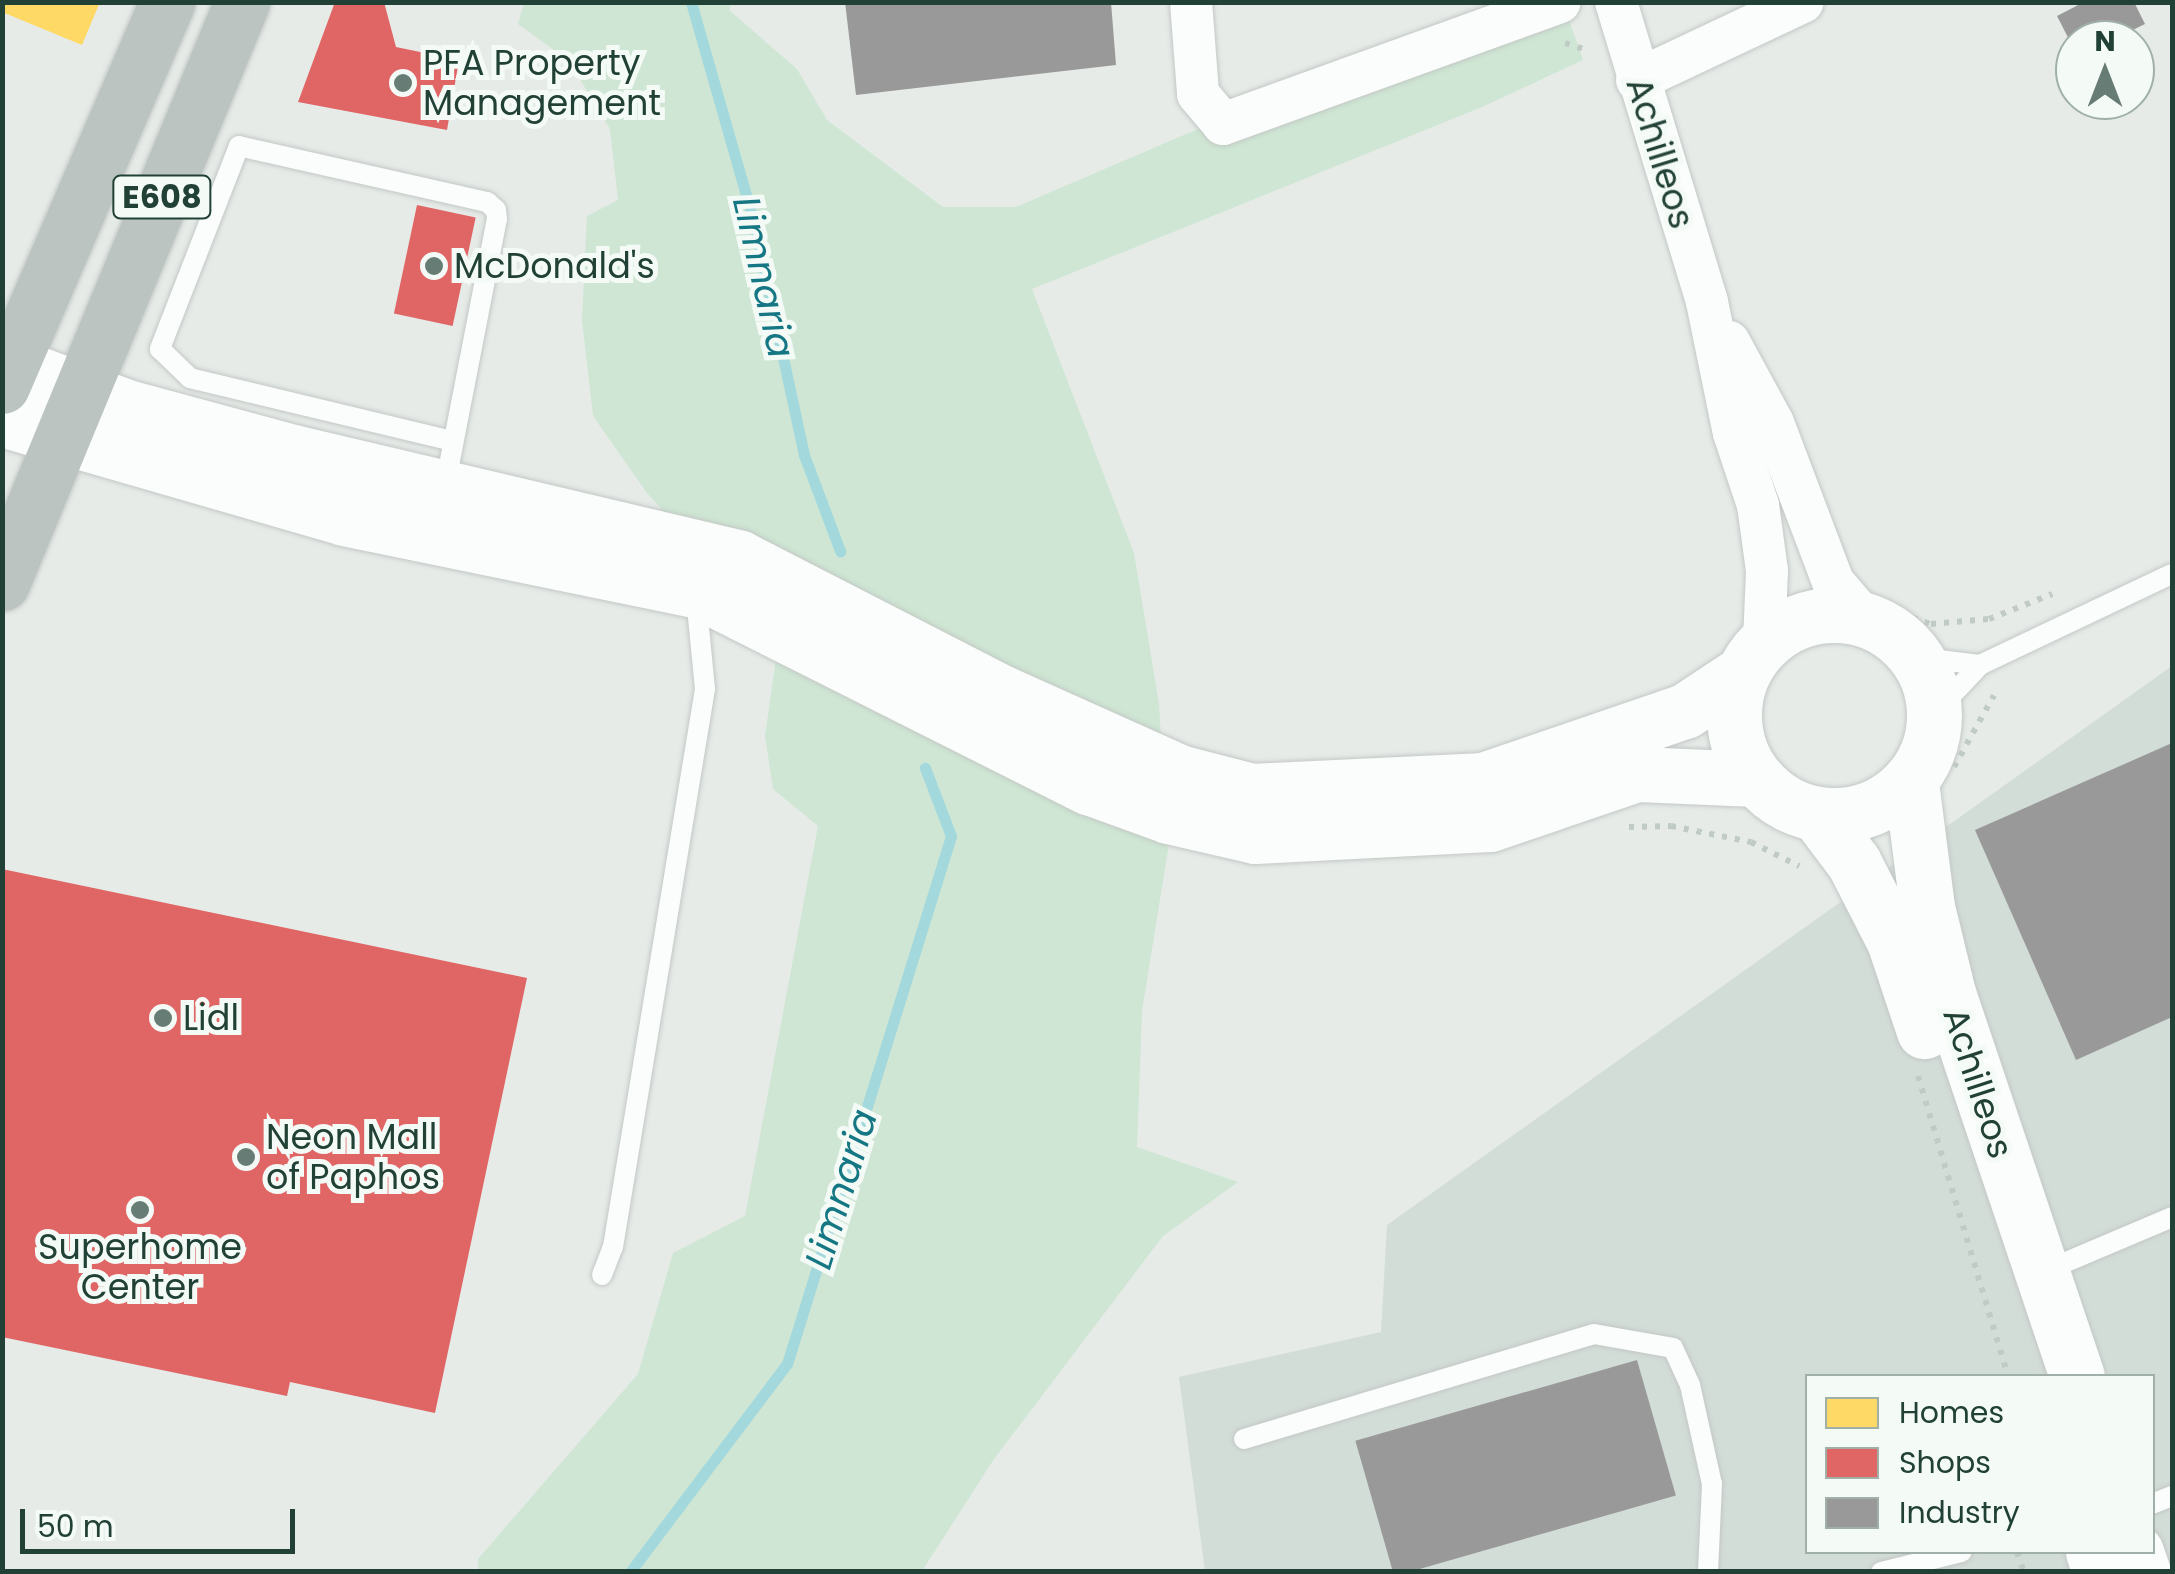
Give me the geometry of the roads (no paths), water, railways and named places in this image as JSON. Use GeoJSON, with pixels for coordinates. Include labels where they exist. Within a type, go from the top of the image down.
{"type":"FeatureCollection","features":[{"type":"Feature","properties":{"kind":"highway","name":"E608"},"geometry":{"type":"LineString","coordinates":[[7,375],[167,2]]}},
{"type":"Feature","properties":{"kind":"highway","name":"E608"},"geometry":{"type":"LineString","coordinates":[[2,582],[68,415],[123,298],[242,2]]}},
{"type":"Feature","properties":{"kind":"street"},"geometry":{"type":"LineString","coordinates":[[1191,2],[1198,94],[1223,124],[1559,22]]}},
{"type":"Feature","properties":{"kind":"street","name":"Achilleos"},"geometry":{"type":"LineString","coordinates":[[1616,2],[1707,302],[1734,433],[1758,505],[1767,571],[1752,658]]}},
{"type":"Feature","properties":{"kind":"street"},"geometry":{"type":"LineString","coordinates":[[1638,80],[1803,2]]}},
{"type":"Feature","properties":{"kind":"street","name":"Achilleos"},"geometry":{"type":"LineString","coordinates":[[1707,302],[1774,422],[1833,582],[1873,612]]}},
{"type":"Feature","properties":{"kind":"street"},"geometry":{"type":"LineString","coordinates":[[7,375],[68,415],[344,518],[794,609]]}},
{"type":"Feature","properties":{"kind":"street"},"geometry":{"type":"LineString","coordinates":[[2,418],[68,415],[449,464],[740,558],[794,609],[988,712],[1088,787],[1168,816],[1255,836],[1490,824],[1637,774],[1755,779]]}},
{"type":"Feature","properties":{"kind":"street"},"geometry":{"type":"LineString","coordinates":[[988,712],[1252,791],[1342,790],[1483,780],[1685,711],[1752,658],[1810,616],[1873,612],[1907,643],[1932,684],[1934,737],[1930,783],[1869,811],[1818,815],[1784,803],[1755,779],[1738,746],[1733,710],[1752,658]]}},
{"type":"Feature","properties":{"kind":"street","name":"Achilleos"},"geometry":{"type":"LineString","coordinates":[[1930,783],[1927,907],[1948,993],[2075,1374]]}},
{"type":"Feature","properties":{"kind":"street","name":"Achilleos"},"geometry":{"type":"LineString","coordinates":[[1818,815],[1854,862],[1894,941],[2035,1374]]}},
{"type":"Feature","properties":{"kind":"lane"},"geometry":{"type":"LineString","coordinates":[[239,146],[488,202],[496,210],[449,464],[299,403],[190,378],[160,349],[239,146]]}},
{"type":"Feature","properties":{"kind":"lane"},"geometry":{"type":"LineString","coordinates":[[1934,714],[1980,665],[2172,574]]}},
{"type":"Feature","properties":{"kind":"lane"},"geometry":{"type":"LineString","coordinates":[[602,1275],[613,1247],[704,689],[696,590]]}},
{"type":"Feature","properties":{"kind":"lane"},"geometry":{"type":"LineString","coordinates":[[1915,657],[1980,665]]}},
{"type":"Feature","properties":{"kind":"lane"},"geometry":{"type":"LineString","coordinates":[[2041,1272],[2172,1218]]}},
{"type":"Feature","properties":{"kind":"lane"},"geometry":{"type":"LineString","coordinates":[[1244,1439],[1594,1334],[1673,1348],[1690,1385],[1712,1484],[1708,1572]]}},
{"type":"Feature","properties":{"kind":"lane"},"geometry":{"type":"LineString","coordinates":[[1880,1572],[1954,1554]]}},
{"type":"Feature","properties":{"kind":"waterway","name":"Limnaria"},"geometry":{"type":"LineString","coordinates":[[691,2],[753,219],[804,455],[840,551]]}},
{"type":"Feature","properties":{"kind":"waterway","name":"Limnaria"},"geometry":{"type":"LineString","coordinates":[[630,1572],[787,1364],[951,836],[925,768]]}},
{"type":"Feature","properties":{"kind":"place","name":"PFA Property Management"},"geometry":{"type":"Point","coordinates":[403,83]}},
{"type":"Feature","properties":{"kind":"place","name":"McDonald's"},"geometry":{"type":"Point","coordinates":[434,266]}},
{"type":"Feature","properties":{"kind":"place","name":"Lidl"},"geometry":{"type":"Point","coordinates":[163,1018]}},
{"type":"Feature","properties":{"kind":"place","name":"Neon Mall of Paphos"},"geometry":{"type":"Point","coordinates":[246,1157]}},
{"type":"Feature","properties":{"kind":"place","name":"Superhome Center"},"geometry":{"type":"Point","coordinates":[140,1210]}}]}
